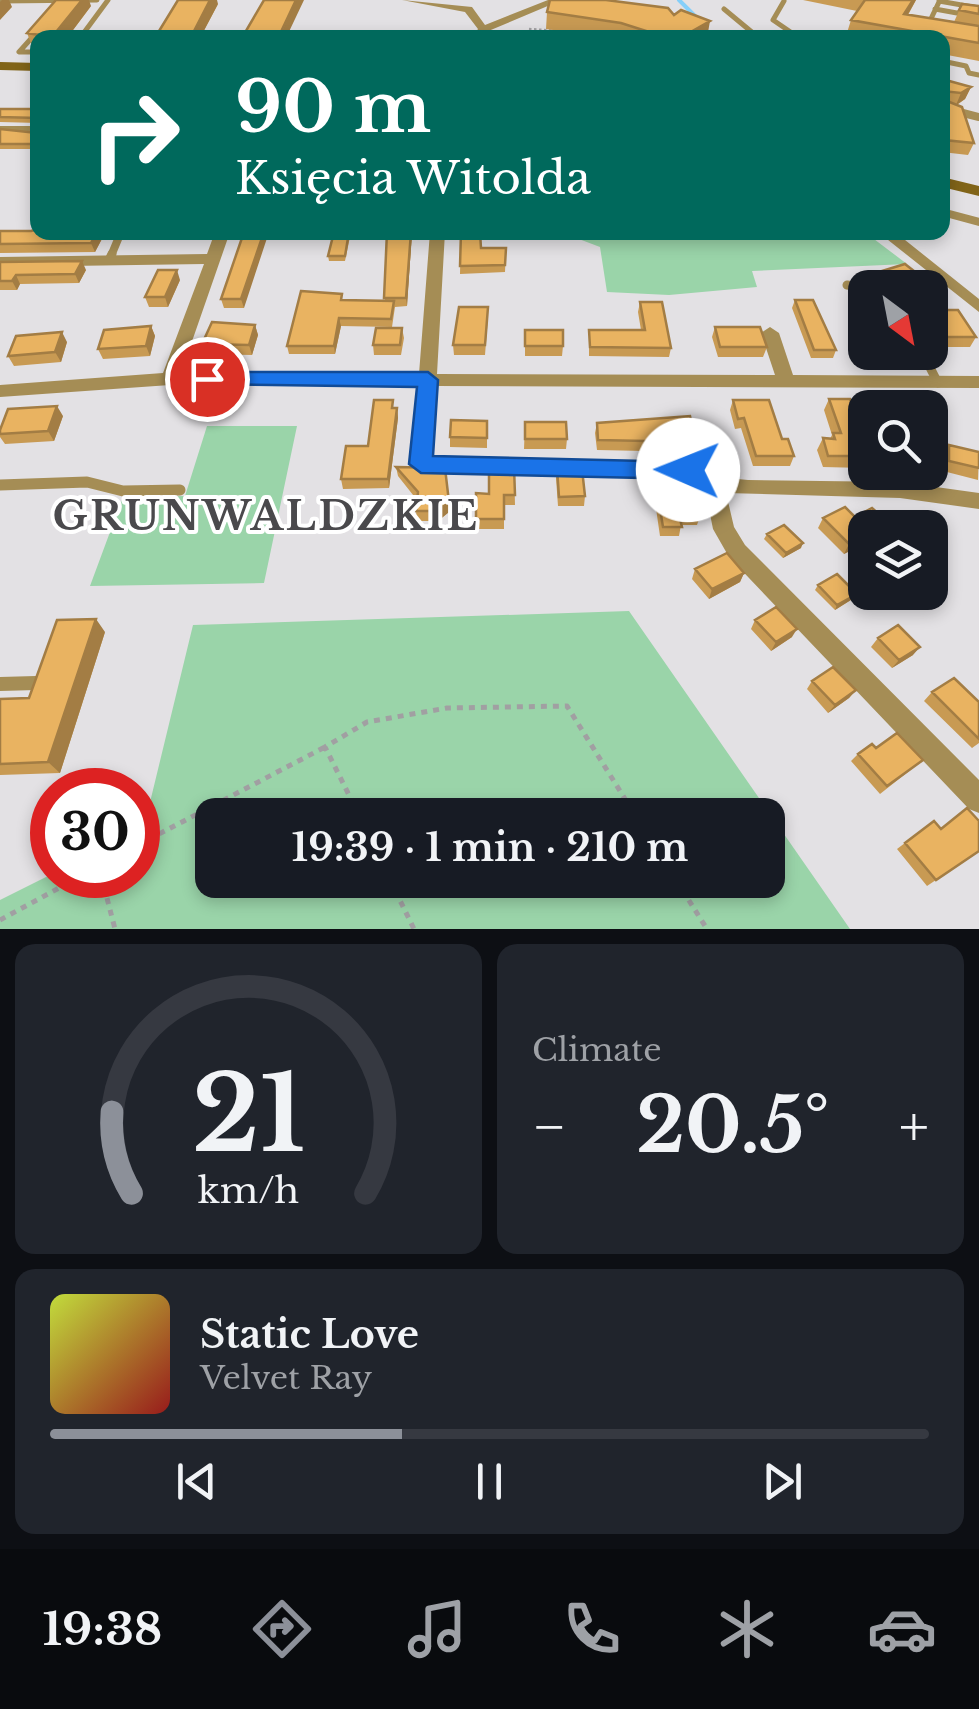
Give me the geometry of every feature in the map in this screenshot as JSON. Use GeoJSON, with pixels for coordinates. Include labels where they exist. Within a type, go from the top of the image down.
{"type":"FeatureCollection","features":[{"type":"Feature","properties":{"kind":"main road"},"geometry":{"type":"LineString","coordinates":[[3,69],[30,70]]}},
{"type":"Feature","properties":{"kind":"main road"},"geometry":{"type":"LineString","coordinates":[[950,171],[979,178]]}},
{"type":"Feature","properties":{"kind":"main road"},"geometry":{"type":"LineString","coordinates":[[950,184],[979,191]]}},
{"type":"Feature","properties":{"kind":"street"},"geometry":{"type":"LineString","coordinates":[[407,0],[464,8],[478,18],[477,30]]}},
{"type":"Feature","properties":{"kind":"street"},"geometry":{"type":"LineString","coordinates":[[488,30],[556,0]]}},
{"type":"Feature","properties":{"kind":"street"},"geometry":{"type":"LineString","coordinates":[[0,130],[30,130]]}},
{"type":"Feature","properties":{"kind":"street"},"geometry":{"type":"LineString","coordinates":[[170,379],[221,240]]}},
{"type":"Feature","properties":{"kind":"street"},"geometry":{"type":"LineString","coordinates":[[437,240],[421,464],[688,470],[714,484],[748,488],[900,490],[979,501]]}},
{"type":"Feature","properties":{"kind":"street"},"geometry":{"type":"LineString","coordinates":[[895,240],[979,307]]}},
{"type":"Feature","properties":{"kind":"street"},"geometry":{"type":"LineString","coordinates":[[0,262],[213,258]]}},
{"type":"Feature","properties":{"kind":"street"},"geometry":{"type":"LineString","coordinates":[[770,334],[786,382]]}},
{"type":"Feature","properties":{"kind":"street"},"geometry":{"type":"LineString","coordinates":[[0,391],[170,379],[979,382]]}},
{"type":"Feature","properties":{"kind":"street"},"geometry":{"type":"LineString","coordinates":[[714,484],[724,530],[737,550],[979,799]]}},
{"type":"Feature","properties":{"kind":"lane"},"geometry":{"type":"LineString","coordinates":[[52,13],[63,0]]}},
{"type":"Feature","properties":{"kind":"lane"},"geometry":{"type":"LineString","coordinates":[[0,1],[98,0]]}},
{"type":"Feature","properties":{"kind":"lane"},"geometry":{"type":"LineString","coordinates":[[86,30],[108,0]]}},
{"type":"Feature","properties":{"kind":"lane"},"geometry":{"type":"LineString","coordinates":[[556,0],[573,3]]}},
{"type":"Feature","properties":{"kind":"lane"},"geometry":{"type":"LineString","coordinates":[[944,30],[927,27],[939,0],[979,8]]}},
{"type":"Feature","properties":{"kind":"lane"},"geometry":{"type":"LineString","coordinates":[[784,2],[773,20],[788,30]]}},
{"type":"Feature","properties":{"kind":"lane"},"geometry":{"type":"LineString","coordinates":[[724,8],[750,30]]}},
{"type":"Feature","properties":{"kind":"lane"},"geometry":{"type":"LineString","coordinates":[[935,9],[979,17]]}},
{"type":"Feature","properties":{"kind":"lane"},"geometry":{"type":"LineString","coordinates":[[38,30],[41,26]]}},
{"type":"Feature","properties":{"kind":"lane"},"geometry":{"type":"LineString","coordinates":[[3,69],[30,40]]}},
{"type":"Feature","properties":{"kind":"lane"},"geometry":{"type":"LineString","coordinates":[[20,52],[30,52]]}},
{"type":"Feature","properties":{"kind":"lane"},"geometry":{"type":"LineString","coordinates":[[950,63],[966,66],[970,73],[979,75]]}},
{"type":"Feature","properties":{"kind":"lane"},"geometry":{"type":"LineString","coordinates":[[950,110],[979,117]]}},
{"type":"Feature","properties":{"kind":"lane"},"geometry":{"type":"LineString","coordinates":[[950,214],[979,222]]}},
{"type":"Feature","properties":{"kind":"lane"},"geometry":{"type":"LineString","coordinates":[[110,258],[118,240]]}},
{"type":"Feature","properties":{"kind":"lane"},"geometry":{"type":"LineString","coordinates":[[931,370],[938,383]]}},
{"type":"Feature","properties":{"kind":"lane"},"geometry":{"type":"LineString","coordinates":[[0,484],[87,482],[124,491],[180,490]]}},
{"type":"Feature","properties":{"kind":"lane"},"geometry":{"type":"LineString","coordinates":[[0,684],[36,682]]}},
{"type":"Feature","properties":{"kind":"path"},"geometry":{"type":"LineString","coordinates":[[160,833],[367,722],[447,708],[567,706],[625,798]]}},
{"type":"Feature","properties":{"kind":"path"},"geometry":{"type":"LineString","coordinates":[[325,747],[350,798]]}},
{"type":"Feature","properties":{"kind":"path"},"geometry":{"type":"LineString","coordinates":[[0,920],[41,898]]}},
{"type":"Feature","properties":{"kind":"path"},"geometry":{"type":"LineString","coordinates":[[107,898],[115,929]]}},
{"type":"Feature","properties":{"kind":"path"},"geometry":{"type":"LineString","coordinates":[[399,898],[414,929]]}},
{"type":"Feature","properties":{"kind":"path"},"geometry":{"type":"LineString","coordinates":[[687,898],[707,929]]}},
{"type":"Feature","properties":{"kind":"green space"},"geometry":{"type":"Polygon","coordinates":[[[582,240],[875,240],[907,264],[752,271],[757,287],[669,295],[607,292],[600,247],[582,240]]]}},
{"type":"Feature","properties":{"kind":"green space"},"geometry":{"type":"Polygon","coordinates":[[[207,426],[297,426],[264,583],[90,586],[123,497],[185,496],[207,426]]]}},
{"type":"Feature","properties":{"kind":"green space"},"geometry":{"type":"Polygon","coordinates":[[[629,611],[759,798],[195,798],[195,898],[785,898],[785,835],[850,929],[0,929],[0,900],[30,885],[30,898],[160,898],[158,768],[193,625],[629,611]]]}},
{"type":"Feature","properties":{"kind":"building"},"geometry":{"type":"Polygon","coordinates":[[[56,0],[82,0],[58,30],[27,33],[56,0]]]}},
{"type":"Feature","properties":{"kind":"building"},"geometry":{"type":"Polygon","coordinates":[[[178,0],[210,0],[195,30],[160,30],[178,0]]]}},
{"type":"Feature","properties":{"kind":"building"},"geometry":{"type":"Polygon","coordinates":[[[264,0],[296,0],[282,30],[246,30],[264,0]]]}},
{"type":"Feature","properties":{"kind":"building"},"geometry":{"type":"Polygon","coordinates":[[[550,0],[606,0],[668,8],[674,15],[681,10],[710,21],[694,30],[643,30],[547,12],[550,0]]]}},
{"type":"Feature","properties":{"kind":"building"},"geometry":{"type":"Polygon","coordinates":[[[865,0],[913,0],[904,14],[979,26],[979,43],[950,38],[950,30],[907,30],[851,20],[865,0]]]}},
{"type":"Feature","properties":{"kind":"building"},"geometry":{"type":"Polygon","coordinates":[[[962,4],[979,6],[979,14],[959,10],[962,4]]]}},
{"type":"Feature","properties":{"kind":"building"},"geometry":{"type":"Polygon","coordinates":[[[950,81],[971,87],[961,93],[950,92],[950,81]]]}},
{"type":"Feature","properties":{"kind":"building"},"geometry":{"type":"Polygon","coordinates":[[[950,102],[962,107],[974,143],[950,141],[950,102]]]}},
{"type":"Feature","properties":{"kind":"building"},"geometry":{"type":"Polygon","coordinates":[[[0,109],[30,109],[30,118],[0,117],[0,109]]]}},
{"type":"Feature","properties":{"kind":"building"},"geometry":{"type":"Polygon","coordinates":[[[0,129],[30,132],[30,144],[0,144],[0,129]]]}},
{"type":"Feature","properties":{"kind":"building"},"geometry":{"type":"Polygon","coordinates":[[[0,231],[30,231],[30,240],[93,240],[0,244],[0,231]]]}},
{"type":"Feature","properties":{"kind":"building"},"geometry":{"type":"Polygon","coordinates":[[[241,240],[261,240],[241,299],[221,299],[241,240]]]}},
{"type":"Feature","properties":{"kind":"building"},"geometry":{"type":"Polygon","coordinates":[[[332,240],[348,240],[345,256],[328,256],[332,240]]]}},
{"type":"Feature","properties":{"kind":"building"},"geometry":{"type":"Polygon","coordinates":[[[387,240],[410,240],[406,298],[384,298],[387,240]]]}},
{"type":"Feature","properties":{"kind":"building"},"geometry":{"type":"Polygon","coordinates":[[[461,240],[480,240],[481,248],[506,248],[505,265],[460,266],[461,240]]]}},
{"type":"Feature","properties":{"kind":"building"},"geometry":{"type":"Polygon","coordinates":[[[82,261],[75,274],[16,275],[12,281],[0,281],[0,262],[82,261]]]}},
{"type":"Feature","properties":{"kind":"building"},"geometry":{"type":"Polygon","coordinates":[[[905,264],[913,270],[885,270],[905,264]]]}},
{"type":"Feature","properties":{"kind":"building"},"geometry":{"type":"Polygon","coordinates":[[[158,270],[177,270],[165,297],[145,297],[158,270]]]}},
{"type":"Feature","properties":{"kind":"building"},"geometry":{"type":"Polygon","coordinates":[[[301,291],[342,294],[341,300],[394,301],[391,319],[339,318],[334,346],[287,346],[301,291]]]}},
{"type":"Feature","properties":{"kind":"building"},"geometry":{"type":"Polygon","coordinates":[[[795,300],[813,300],[836,350],[814,350],[795,300]]]}},
{"type":"Feature","properties":{"kind":"building"},"geometry":{"type":"Polygon","coordinates":[[[640,302],[662,302],[671,348],[590,347],[589,330],[645,330],[640,302]]]}},
{"type":"Feature","properties":{"kind":"building"},"geometry":{"type":"Polygon","coordinates":[[[459,307],[488,307],[485,345],[453,345],[459,307]]]}},
{"type":"Feature","properties":{"kind":"building"},"geometry":{"type":"Polygon","coordinates":[[[948,310],[958,310],[976,337],[948,337],[948,310]]]}},
{"type":"Feature","properties":{"kind":"building"},"geometry":{"type":"Polygon","coordinates":[[[212,322],[255,325],[249,345],[202,344],[212,322]]]}},
{"type":"Feature","properties":{"kind":"building"},"geometry":{"type":"Polygon","coordinates":[[[151,326],[146,346],[98,349],[104,330],[151,326]]]}},
{"type":"Feature","properties":{"kind":"building"},"geometry":{"type":"Polygon","coordinates":[[[715,327],[760,327],[767,347],[720,347],[715,327]]]}},
{"type":"Feature","properties":{"kind":"building"},"geometry":{"type":"Polygon","coordinates":[[[376,328],[402,328],[400,345],[373,345],[376,328]]]}},
{"type":"Feature","properties":{"kind":"building"},"geometry":{"type":"Polygon","coordinates":[[[525,330],[563,330],[563,346],[525,346],[525,330]]]}},
{"type":"Feature","properties":{"kind":"building"},"geometry":{"type":"Polygon","coordinates":[[[62,332],[55,352],[8,356],[16,336],[62,332]]]}},
{"type":"Feature","properties":{"kind":"building"},"geometry":{"type":"Polygon","coordinates":[[[829,399],[848,399],[848,456],[828,456],[823,438],[835,439],[833,433],[841,433],[829,399]]]}},
{"type":"Feature","properties":{"kind":"building"},"geometry":{"type":"Polygon","coordinates":[[[374,400],[393,400],[392,408],[397,408],[388,479],[341,479],[346,446],[368,446],[374,400]]]}},
{"type":"Feature","properties":{"kind":"building"},"geometry":{"type":"Polygon","coordinates":[[[733,400],[769,400],[782,439],[788,439],[794,456],[756,456],[744,418],[738,419],[733,400]]]}},
{"type":"Feature","properties":{"kind":"building"},"geometry":{"type":"Polygon","coordinates":[[[57,406],[48,431],[0,434],[8,409],[57,406]]]}},
{"type":"Feature","properties":{"kind":"building"},"geometry":{"type":"Polygon","coordinates":[[[690,416],[695,442],[598,440],[597,423],[690,416]]]}},
{"type":"Feature","properties":{"kind":"building"},"geometry":{"type":"Polygon","coordinates":[[[451,420],[487,421],[487,438],[450,437],[451,420]]]}},
{"type":"Feature","properties":{"kind":"building"},"geometry":{"type":"Polygon","coordinates":[[[525,422],[566,422],[567,439],[525,439],[525,422]]]}},
{"type":"Feature","properties":{"kind":"building"},"geometry":{"type":"Polygon","coordinates":[[[949,445],[979,452],[979,468],[949,461],[949,445]]]}},
{"type":"Feature","properties":{"kind":"building"},"geometry":{"type":"Polygon","coordinates":[[[396,467],[445,468],[449,502],[437,511],[416,511],[418,492],[396,467]]]}},
{"type":"Feature","properties":{"kind":"building"},"geometry":{"type":"Polygon","coordinates":[[[514,467],[515,495],[504,495],[504,519],[476,519],[476,493],[489,494],[489,468],[514,467]]]}},
{"type":"Feature","properties":{"kind":"building"},"geometry":{"type":"Polygon","coordinates":[[[557,468],[582,469],[585,496],[559,497],[557,468]]]}},
{"type":"Feature","properties":{"kind":"building"},"geometry":{"type":"Polygon","coordinates":[[[655,478],[693,478],[700,516],[679,515],[682,527],[663,527],[655,478]]]}},
{"type":"Feature","properties":{"kind":"building"},"geometry":{"type":"Polygon","coordinates":[[[845,507],[848,510],[848,543],[823,518],[845,507]]]}},
{"type":"Feature","properties":{"kind":"building"},"geometry":{"type":"Polygon","coordinates":[[[784,525],[803,543],[786,553],[767,534],[784,525]]]}},
{"type":"Feature","properties":{"kind":"building"},"geometry":{"type":"Polygon","coordinates":[[[727,553],[744,573],[712,589],[695,569],[727,553]]]}},
{"type":"Feature","properties":{"kind":"building"},"geometry":{"type":"Polygon","coordinates":[[[837,574],[848,585],[848,599],[837,605],[818,585],[837,574]]]}},
{"type":"Feature","properties":{"kind":"building"},"geometry":{"type":"Polygon","coordinates":[[[776,607],[797,629],[776,642],[755,620],[776,607]]]}},
{"type":"Feature","properties":{"kind":"building"},"geometry":{"type":"Polygon","coordinates":[[[96,619],[48,762],[0,764],[0,699],[29,698],[57,620],[96,619]]]}},
{"type":"Feature","properties":{"kind":"building"},"geometry":{"type":"Polygon","coordinates":[[[898,625],[920,647],[899,660],[878,638],[898,625]]]}},
{"type":"Feature","properties":{"kind":"building"},"geometry":{"type":"Polygon","coordinates":[[[833,667],[856,690],[835,705],[812,681],[833,667]]]}},
{"type":"Feature","properties":{"kind":"building"},"geometry":{"type":"Polygon","coordinates":[[[954,678],[979,702],[979,739],[932,692],[954,678]]]}},
{"type":"Feature","properties":{"kind":"building"},"geometry":{"type":"Polygon","coordinates":[[[897,733],[923,760],[887,786],[858,754],[872,744],[876,748],[897,733]]]}},
{"type":"Feature","properties":{"kind":"building"},"geometry":{"type":"Polygon","coordinates":[[[967,808],[979,821],[979,851],[936,880],[905,843],[934,821],[941,829],[967,808]]]}},
{"type":"Feature","properties":{"kind":"waterway"},"geometry":{"type":"LineString","coordinates":[[679,0],[697,18]]}},
{"type":"Feature","properties":{"kind":"district","name":"GRUNWALDZKIE"},"geometry":{"type":"Point","coordinates":[266,516]}},
{"type":"Feature","properties":{"kind":"route"},"geometry":{"type":"LineString","coordinates":[[207,379],[428,380],[421,464],[688,470]]}}]}
